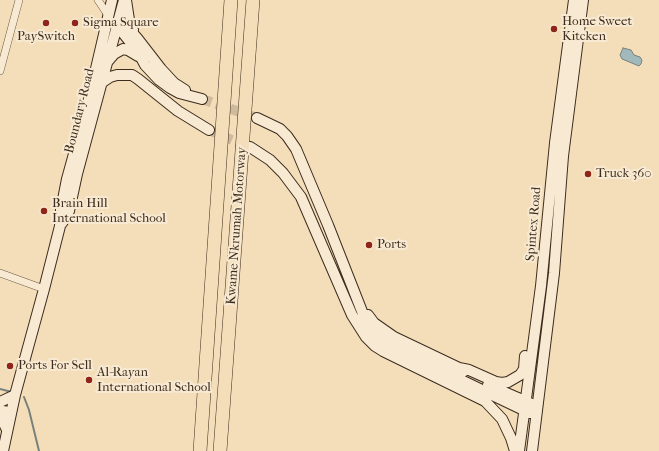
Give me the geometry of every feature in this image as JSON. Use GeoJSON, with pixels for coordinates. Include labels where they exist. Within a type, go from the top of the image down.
{"type":"FeatureCollection","features":[{"type":"Feature","properties":{"kind":"highway","name":"Kwame Nkrumah Motorway"},"geometry":{"type":"LineString","coordinates":[[200,451],[231,0]]}},
{"type":"Feature","properties":{"kind":"highway","name":"Kwame Nkrumah Motorway"},"geometry":{"type":"LineString","coordinates":[[220,451],[253,0]]}},
{"type":"Feature","properties":{"kind":"highway"},"geometry":{"type":"LineString","coordinates":[[246,104],[250,92],[255,64],[261,0]]}},
{"type":"Feature","properties":{"kind":"main road","name":"Boundary Road"},"geometry":{"type":"LineString","coordinates":[[60,226],[69,211],[73,190],[106,64],[125,0]]}},
{"type":"Feature","properties":{"kind":"main road"},"geometry":{"type":"LineString","coordinates":[[125,0],[129,20],[137,38],[160,70],[174,83],[183,88],[190,96]]}},
{"type":"Feature","properties":{"kind":"main road","name":"Spintex Road"},"geometry":{"type":"LineString","coordinates":[[519,451],[541,286],[555,143],[574,0]]}},
{"type":"Feature","properties":{"kind":"main road","name":"Spintex Road"},"geometry":{"type":"LineString","coordinates":[[532,451],[554,273],[563,156],[583,0]]}},
{"type":"Feature","properties":{"kind":"main road","name":"Boundary Road"},"geometry":{"type":"LineString","coordinates":[[3,451],[13,404],[60,226],[61,210],[67,179],[88,103],[106,5]]}},
{"type":"Feature","properties":{"kind":"main road"},"geometry":{"type":"LineString","coordinates":[[106,5],[143,61]]}},
{"type":"Feature","properties":{"kind":"main road"},"geometry":{"type":"LineString","coordinates":[[118,22],[137,38]]}},
{"type":"Feature","properties":{"kind":"main road"},"geometry":{"type":"LineString","coordinates":[[106,64],[114,54],[123,49],[128,50],[143,61],[159,80],[170,88],[179,93],[202,100]]}},
{"type":"Feature","properties":{"kind":"main road"},"geometry":{"type":"LineString","coordinates":[[101,83],[110,77],[117,75],[132,75],[178,111],[210,130]]}},
{"type":"Feature","properties":{"kind":"main road"},"geometry":{"type":"LineString","coordinates":[[257,118],[280,128],[296,149],[362,314],[377,336],[386,343],[526,407],[537,410]]}},
{"type":"Feature","properties":{"kind":"main road"},"geometry":{"type":"LineString","coordinates":[[250,147],[270,160],[283,173],[302,197],[352,315],[366,337],[375,346],[383,351],[485,401],[502,419],[515,451]]}},
{"type":"Feature","properties":{"kind":"main road"},"geometry":{"type":"LineString","coordinates":[[358,302],[374,323],[394,337],[458,368],[468,370],[496,382],[502,383],[515,379],[524,369],[539,255],[547,226]]}},
{"type":"Feature","properties":{"kind":"main road"},"geometry":{"type":"LineString","coordinates":[[334,271],[339,254]]}},
{"type":"Feature","properties":{"kind":"main road"},"geometry":{"type":"LineString","coordinates":[[458,368],[466,375],[526,407]]}},
{"type":"Feature","properties":{"kind":"main road"},"geometry":{"type":"LineString","coordinates":[[0,402],[13,404]]}},
{"type":"Feature","properties":{"kind":"main road"},"geometry":{"type":"LineString","coordinates":[[0,415],[7,430]]}},
{"type":"Feature","properties":{"kind":"street"},"geometry":{"type":"LineString","coordinates":[[0,71],[19,0]]}},
{"type":"Feature","properties":{"kind":"street"},"geometry":{"type":"LineString","coordinates":[[0,273],[44,289]]}},
{"type":"Feature","properties":{"kind":"street"},"geometry":{"type":"LineString","coordinates":[[0,410],[13,404]]}},
{"type":"Feature","properties":{"kind":"water"},"geometry":{"type":"Polygon","coordinates":[[[623,48],[631,50],[634,55],[640,57],[642,60],[639,66],[622,59],[620,55],[623,48]]]}},
{"type":"Feature","properties":{"kind":"waterway"},"geometry":{"type":"LineString","coordinates":[[0,389],[12,392]]}},
{"type":"Feature","properties":{"kind":"waterway"},"geometry":{"type":"LineString","coordinates":[[24,397],[29,410],[39,451]]}},
{"type":"Feature","properties":{"kind":"tunnel"},"geometry":{"type":"LineString","coordinates":[[202,99],[257,118]]}},
{"type":"Feature","properties":{"kind":"tunnel"},"geometry":{"type":"LineString","coordinates":[[209,130],[248,147]]}},
{"type":"Feature","properties":{"kind":"place","name":"PaySwitch"},"geometry":{"type":"Point","coordinates":[46,23]}},
{"type":"Feature","properties":{"kind":"place","name":"Sigma Square"},"geometry":{"type":"Point","coordinates":[75,23]}},
{"type":"Feature","properties":{"kind":"place","name":"Home Sweet Kitcken"},"geometry":{"type":"Point","coordinates":[554,29]}},
{"type":"Feature","properties":{"kind":"place","name":"Truck 360"},"geometry":{"type":"Point","coordinates":[588,174]}},
{"type":"Feature","properties":{"kind":"place","name":"Brain Hill International School"},"geometry":{"type":"Point","coordinates":[44,211]}},
{"type":"Feature","properties":{"kind":"place","name":"Ports"},"geometry":{"type":"Point","coordinates":[369,245]}},
{"type":"Feature","properties":{"kind":"place","name":"Ports For Sell"},"geometry":{"type":"Point","coordinates":[10,366]}},
{"type":"Feature","properties":{"kind":"place","name":"Al-Rayan International School"},"geometry":{"type":"Point","coordinates":[89,380]}}]}
